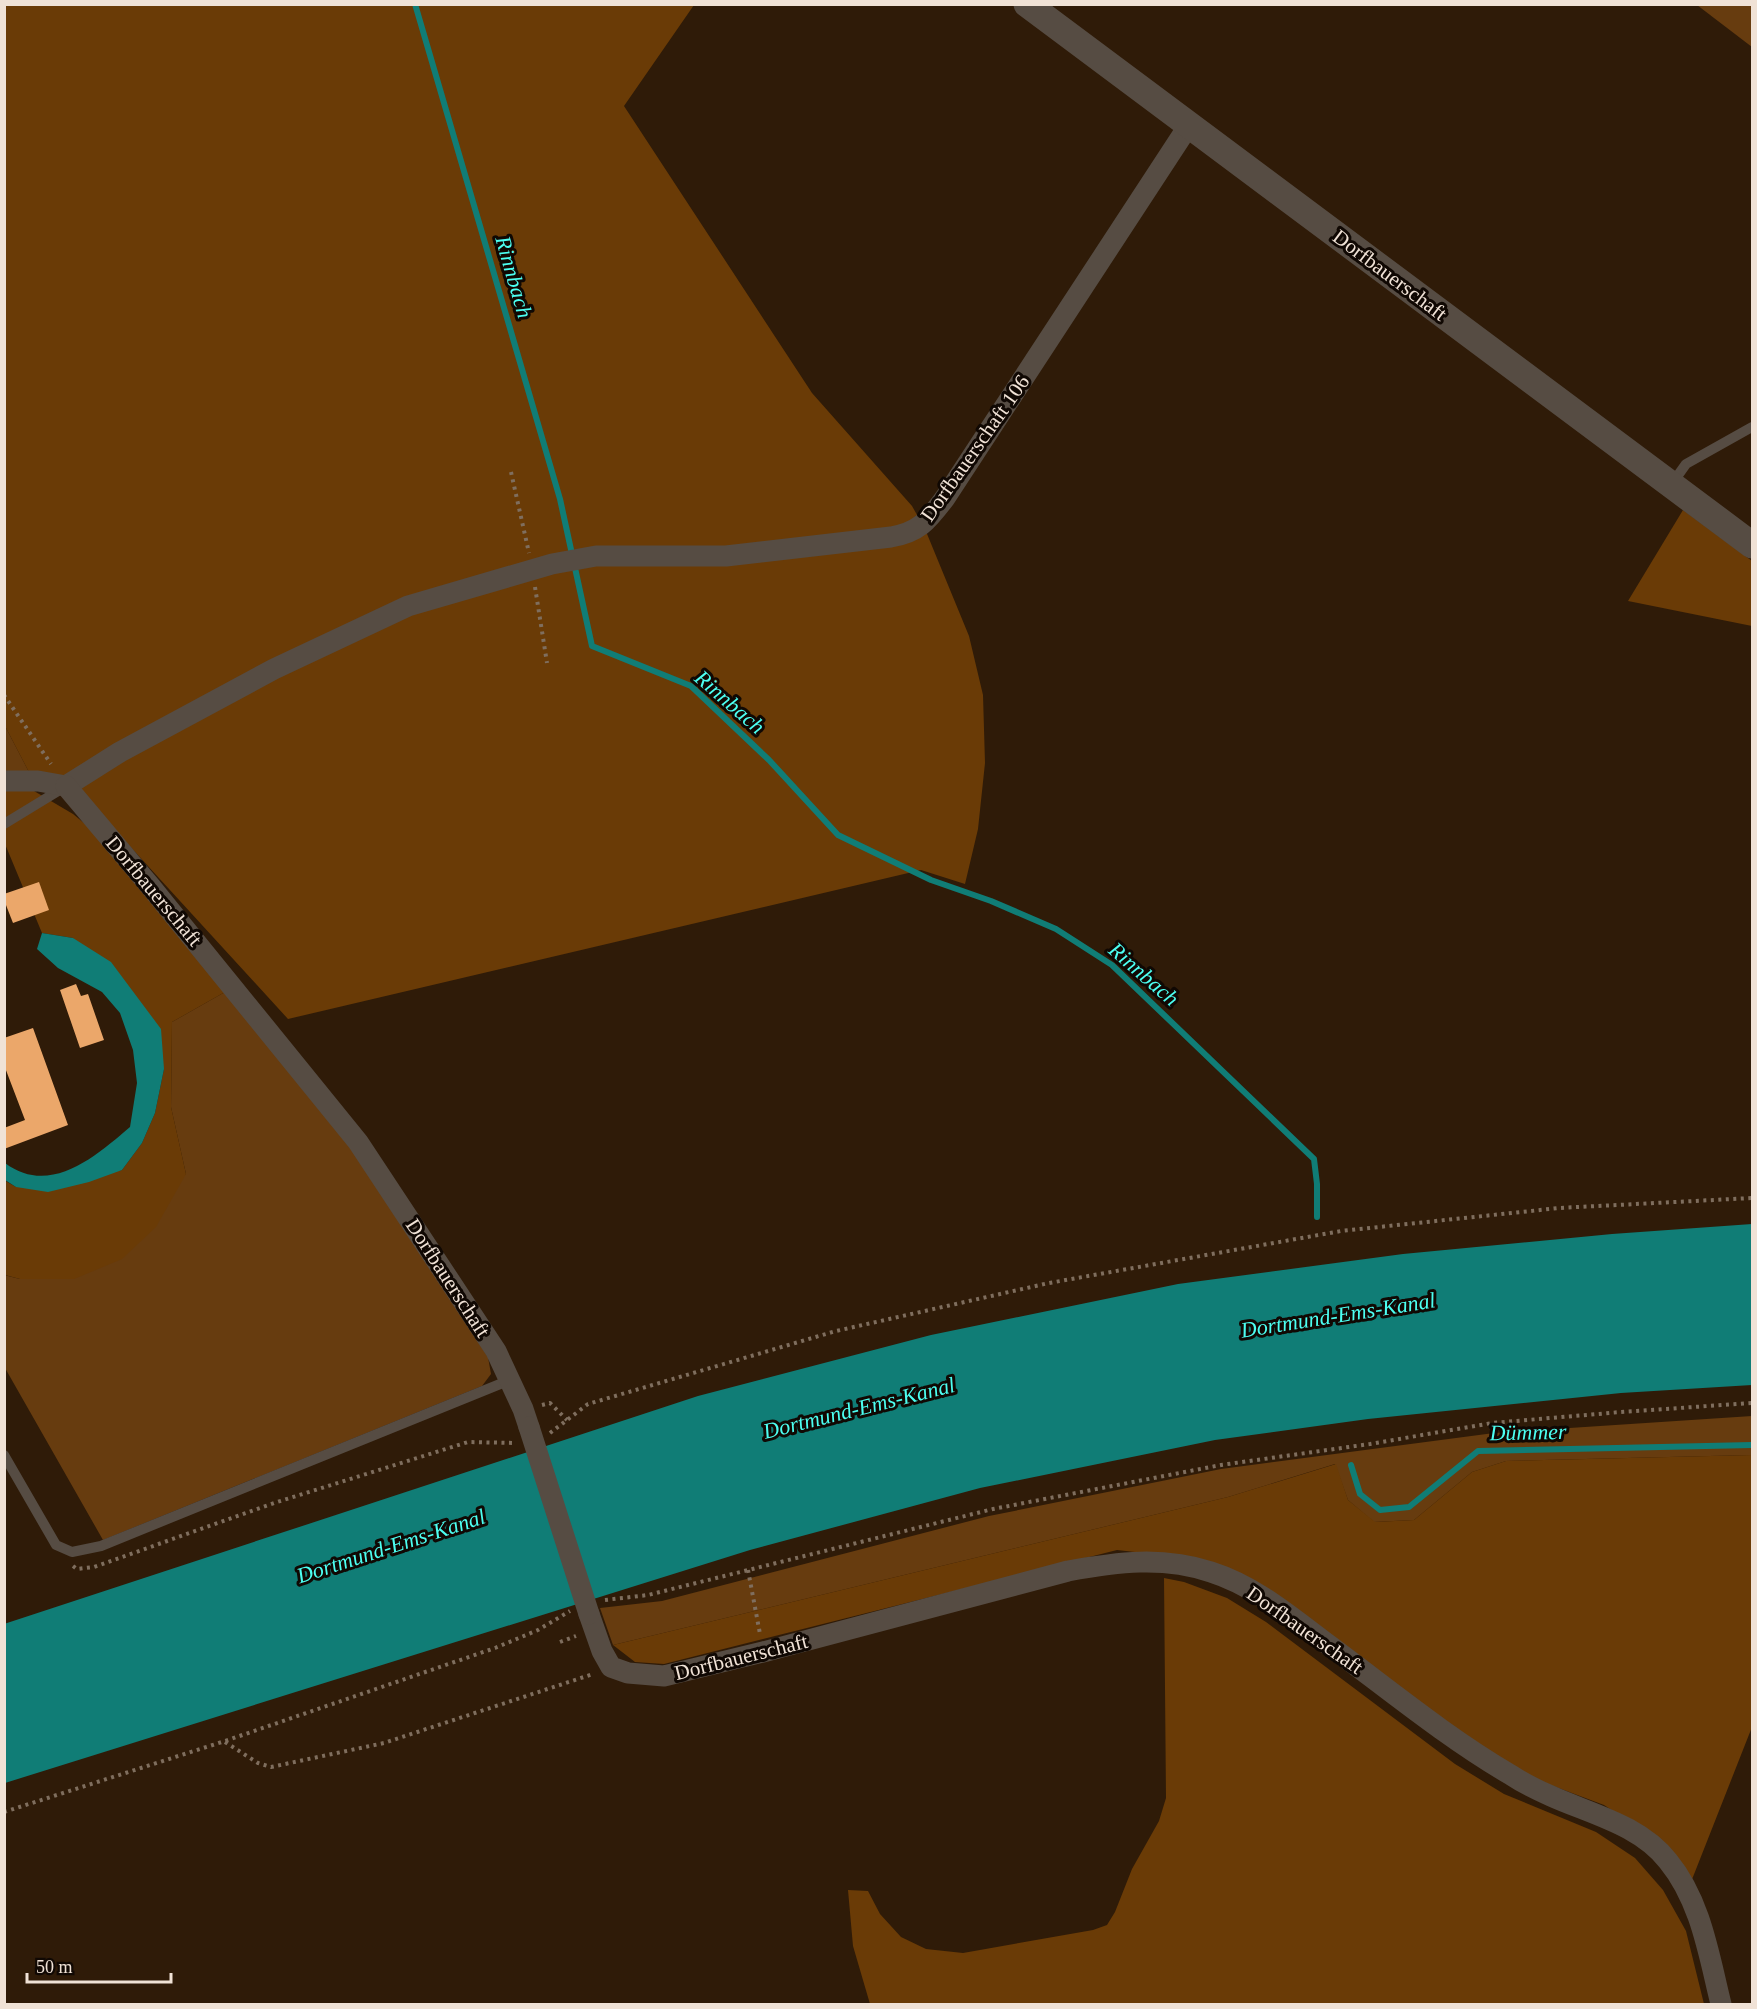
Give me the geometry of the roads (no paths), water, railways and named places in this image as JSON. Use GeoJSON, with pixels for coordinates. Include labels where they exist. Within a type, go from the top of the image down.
{"type":"FeatureCollection","features":[{"type":"Feature","properties":{"kind":"street","name":"Dorfbauerschaft"},"geometry":{"type":"LineString","coordinates":[[1027,4],[1752,545]]}},
{"type":"Feature","properties":{"kind":"street","name":"Dorfbauerschaft 106"},"geometry":{"type":"LineString","coordinates":[[66,786],[120,752],[274,669],[408,606],[552,564],[596,556],[726,556],[905,535],[919,528],[945,498],[1189,125]]}},
{"type":"Feature","properties":{"kind":"street"},"geometry":{"type":"LineString","coordinates":[[4,781],[38,780],[66,786]]}},
{"type":"Feature","properties":{"kind":"street","name":"Dorfbauerschaft"},"geometry":{"type":"LineString","coordinates":[[66,786],[152,887],[358,1142],[496,1351],[531,1435],[602,1652],[611,1667],[628,1673],[664,1676],[1068,1571],[1118,1562],[1152,1561],[1188,1565],[1236,1581],[1276,1606],[1464,1745],[1511,1775],[1548,1796],[1616,1823],[1651,1843],[1668,1861],[1686,1890],[1703,1930],[1721,2004]]}},
{"type":"Feature","properties":{"kind":"lane"},"geometry":{"type":"LineString","coordinates":[[1671,485],[1686,464],[1752,427]]}},
{"type":"Feature","properties":{"kind":"lane"},"geometry":{"type":"LineString","coordinates":[[4,824],[66,786]]}},
{"type":"Feature","properties":{"kind":"lane"},"geometry":{"type":"LineString","coordinates":[[4,1455],[56,1545],[72,1552],[101,1546],[510,1380]]}},
{"type":"Feature","properties":{"kind":"water"},"geometry":{"type":"Polygon","coordinates":[[[42,933],[73,938],[111,962],[161,1029],[164,1069],[155,1113],[142,1143],[122,1170],[89,1182],[48,1192],[16,1187],[5,1180],[5,1163],[22,1172],[39,1176],[72,1169],[87,1160],[130,1127],[137,1083],[133,1050],[120,1013],[102,992],[58,968],[37,949],[42,933]]]}},
{"type":"Feature","properties":{"kind":"water","name":"Dortmund-Ems-Kanal"},"geometry":{"type":"Polygon","coordinates":[[[1752,1224],[1752,1385],[1621,1393],[1368,1419],[1215,1440],[980,1488],[750,1550],[5,1783],[4,1624],[698,1396],[931,1335],[1178,1284],[1403,1254],[1612,1234],[1752,1224]]]}},
{"type":"Feature","properties":{"kind":"waterway","name":"Rinnbach"},"geometry":{"type":"LineString","coordinates":[[415,4],[560,499],[592,646],[691,686],[769,760],[838,835],[931,880],[991,901],[1056,929],[1112,965],[1314,1159],[1317,1217]]}},
{"type":"Feature","properties":{"kind":"waterway","name":"Dümmer"},"geometry":{"type":"LineString","coordinates":[[1351,1465],[1360,1494],[1380,1510],[1409,1507],[1478,1451],[1752,1445]]}}]}
